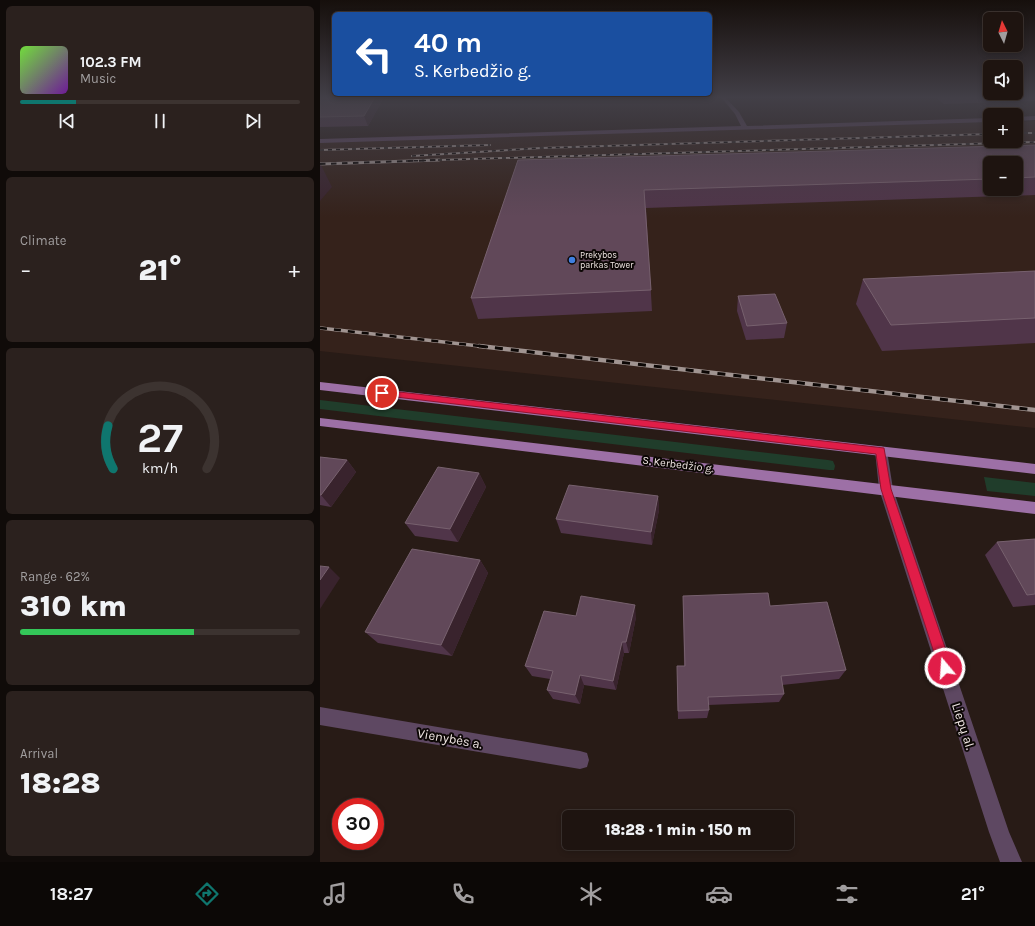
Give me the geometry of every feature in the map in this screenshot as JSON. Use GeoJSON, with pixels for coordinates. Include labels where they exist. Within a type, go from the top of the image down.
{"type":"FeatureCollection","features":[{"type":"Feature","properties":{"kind":"main road"},"geometry":{"type":"LineString","coordinates":[[320,386],[1035,469]]}},
{"type":"Feature","properties":{"kind":"main road","name":"S. Kerbedžio g."},"geometry":{"type":"LineString","coordinates":[[320,422],[1035,508]]}},
{"type":"Feature","properties":{"kind":"street"},"geometry":{"type":"LineString","coordinates":[[320,141],[443,137]]}},
{"type":"Feature","properties":{"kind":"street","name":"Liepų al."},"geometry":{"type":"LineString","coordinates":[[881,450],[886,489],[1011,862]]}},
{"type":"Feature","properties":{"kind":"street","name":"Vienybės a."},"geometry":{"type":"LineString","coordinates":[[320,716],[580,760]]}},
{"type":"Feature","properties":{"kind":"shaded area"},"geometry":{"type":"Polygon","coordinates":[[[480,137],[983,137],[983,148],[1023,148],[1023,137],[1035,137],[1035,428],[320,351],[320,142],[480,137]]]}},
{"type":"Feature","properties":{"kind":"green space"},"geometry":{"type":"Polygon","coordinates":[[[320,400],[828,460],[833,461],[835,466],[834,470],[829,470],[320,409],[320,400]]]}},
{"type":"Feature","properties":{"kind":"green space"},"geometry":{"type":"Polygon","coordinates":[[[984,477],[1035,483],[1035,496],[987,491],[984,477]]]}},
{"type":"Feature","properties":{"kind":"building","name":"Prekybos parkas Tower"},"geometry":{"type":"Polygon","coordinates":[[[1023,145],[1035,145],[1035,177],[1023,178],[1023,156],[983,156],[983,179],[644,190],[651,290],[471,298],[518,160],[983,147],[983,148],[1023,148],[1023,145]]]}},
{"type":"Feature","properties":{"kind":"building"},"geometry":{"type":"Polygon","coordinates":[[[1035,271],[1035,318],[891,325],[863,279],[1035,271]]]}},
{"type":"Feature","properties":{"kind":"building"},"geometry":{"type":"Polygon","coordinates":[[[775,294],[787,323],[747,326],[738,296],[775,294]]]}},
{"type":"Feature","properties":{"kind":"building"},"geometry":{"type":"Polygon","coordinates":[[[320,457],[347,460],[321,495],[320,495],[320,457]]]}},
{"type":"Feature","properties":{"kind":"building"},"geometry":{"type":"Polygon","coordinates":[[[438,467],[479,473],[450,529],[405,523],[438,467]]]}},
{"type":"Feature","properties":{"kind":"building"},"geometry":{"type":"Polygon","coordinates":[[[569,485],[658,496],[651,532],[556,519],[569,485]]]}},
{"type":"Feature","properties":{"kind":"building"},"geometry":{"type":"Polygon","coordinates":[[[1035,539],[1035,594],[1027,595],[997,542],[1035,539]]]}},
{"type":"Feature","properties":{"kind":"building"},"geometry":{"type":"Polygon","coordinates":[[[412,549],[480,560],[441,645],[365,632],[412,549]]]}},
{"type":"Feature","properties":{"kind":"building"},"geometry":{"type":"Polygon","coordinates":[[[320,566],[329,567],[320,580],[320,566]]]}},
{"type":"Feature","properties":{"kind":"building"},"geometry":{"type":"Polygon","coordinates":[[[768,593],[770,606],[827,602],[846,670],[781,676],[784,694],[708,697],[709,710],[678,711],[677,666],[685,666],[683,596],[768,593]]]}},
{"type":"Feature","properties":{"kind":"building"},"geometry":{"type":"Polygon","coordinates":[[[581,596],[635,605],[626,642],[622,642],[613,681],[580,675],[575,695],[547,690],[553,671],[525,666],[544,611],[576,616],[581,596]]]}},
{"type":"Feature","properties":{"kind":"railway"},"geometry":{"type":"LineString","coordinates":[[412,156],[541,148],[887,137]]}},
{"type":"Feature","properties":{"kind":"railway"},"geometry":{"type":"LineString","coordinates":[[438,160],[1035,142]]}},
{"type":"Feature","properties":{"kind":"railway"},"geometry":{"type":"LineString","coordinates":[[320,150],[490,145]]}},
{"type":"Feature","properties":{"kind":"railway"},"geometry":{"type":"LineString","coordinates":[[320,164],[438,160]]}},
{"type":"Feature","properties":{"kind":"railway"},"geometry":{"type":"LineString","coordinates":[[406,161],[438,160]]}},
{"type":"Feature","properties":{"kind":"railway"},"geometry":{"type":"LineString","coordinates":[[320,328],[488,347]]}},
{"type":"Feature","properties":{"kind":"railway"},"geometry":{"type":"LineString","coordinates":[[479,346],[1035,410]]}},
{"type":"Feature","properties":{"kind":"place","name":"Prekybos parkas Tower"},"geometry":{"type":"Point","coordinates":[572,260]}},
{"type":"Feature","properties":{"kind":"route"},"geometry":{"type":"LineString","coordinates":[[382,393],[881,450],[886,489],[945,668]]}}]}
